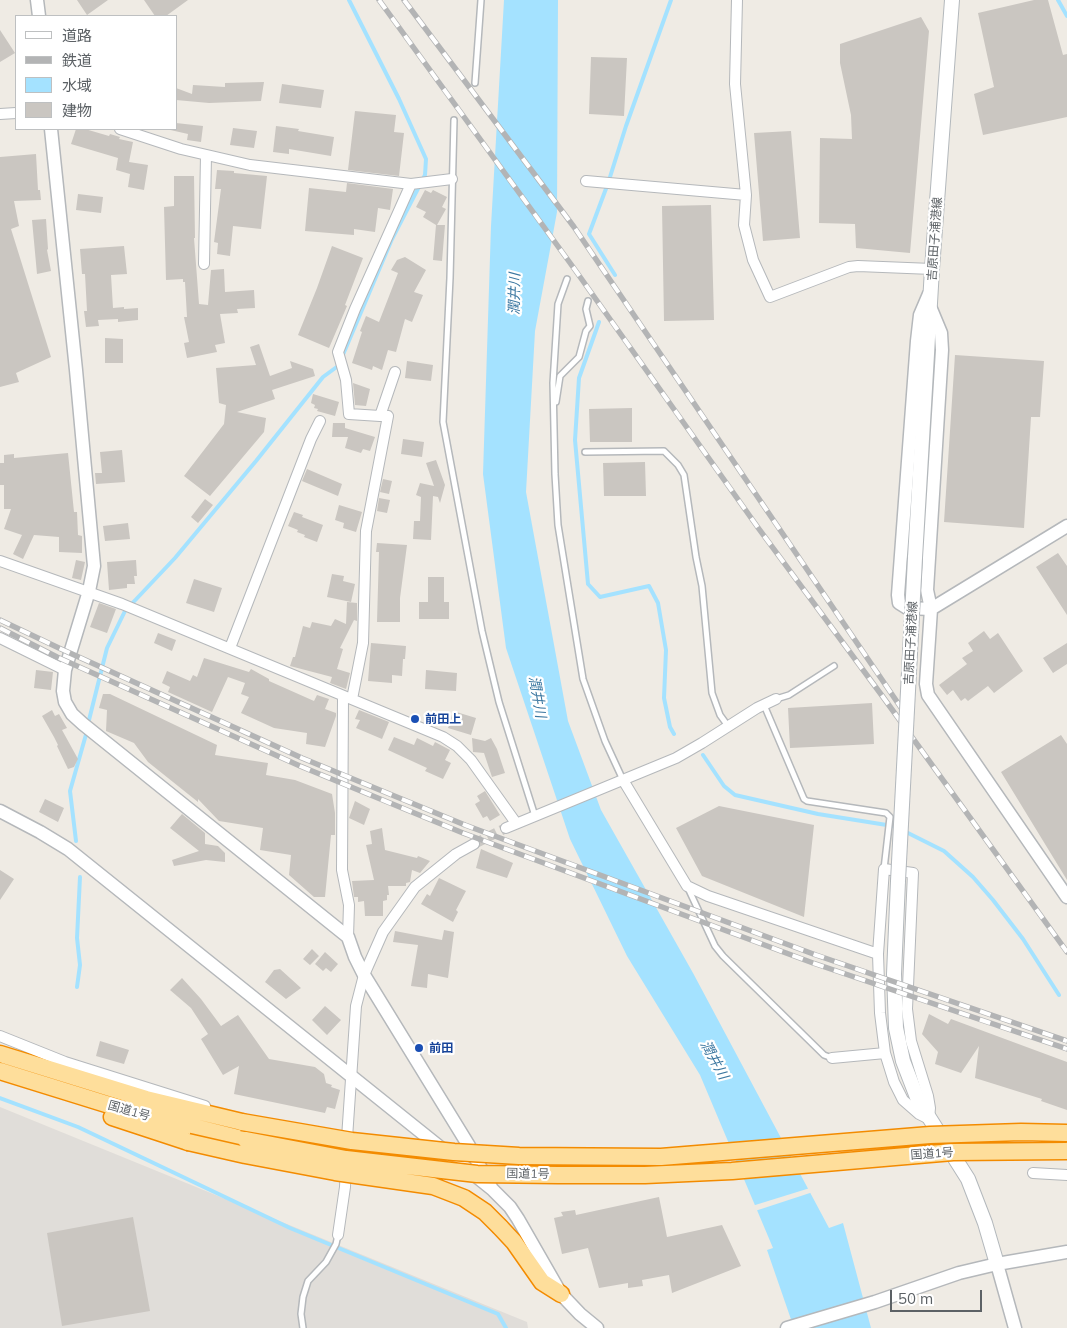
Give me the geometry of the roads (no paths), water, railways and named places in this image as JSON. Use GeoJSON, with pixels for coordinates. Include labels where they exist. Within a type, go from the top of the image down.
{"type":"FeatureCollection","features":[{"type":"Feature","properties":{"kind":"highway","name":"国道1号"},"geometry":{"type":"LineString","coordinates":[[0,1054],[146,1099],[242,1122],[352,1141],[454,1152],[519,1156],[661,1157],[930,1135],[1067,1132]]}},
{"type":"Feature","properties":{"kind":"highway","name":"国道1号"},"geometry":{"type":"LineString","coordinates":[[0,1071],[128,1110],[246,1140],[346,1159],[468,1172],[645,1175],[732,1171],[953,1152],[1067,1151]]}},
{"type":"Feature","properties":{"kind":"highway"},"geometry":{"type":"LineString","coordinates":[[24,1079],[95,1111],[188,1142],[246,1156],[335,1172],[434,1186],[464,1198],[485,1212],[514,1242],[542,1282],[561,1294]]}},
{"type":"Feature","properties":{"kind":"main road","name":"吉原田子浦港線"},"geometry":{"type":"LineString","coordinates":[[952,0],[932,269],[894,974],[896,1028],[905,1068],[918,1100],[968,1179],[985,1223],[997,1264]]}},
{"type":"Feature","properties":{"kind":"street"},"geometry":{"type":"LineString","coordinates":[[37,0],[39,15]]}},
{"type":"Feature","properties":{"kind":"street"},"geometry":{"type":"LineString","coordinates":[[737,0],[735,84],[746,195],[744,225],[752,260],[770,297],[849,267],[932,269]]}},
{"type":"Feature","properties":{"kind":"street"},"geometry":{"type":"LineString","coordinates":[[0,114],[15,112]]}},
{"type":"Feature","properties":{"kind":"street"},"geometry":{"type":"LineString","coordinates":[[51,130],[94,566],[89,592],[65,670],[63,691],[65,702],[72,714],[87,728],[348,937]]}},
{"type":"Feature","properties":{"kind":"street"},"geometry":{"type":"LineString","coordinates":[[123,130],[206,155],[250,165],[417,184],[452,179]]}},
{"type":"Feature","properties":{"kind":"street"},"geometry":{"type":"LineString","coordinates":[[204,264],[206,155]]}},
{"type":"Feature","properties":{"kind":"street"},"geometry":{"type":"LineString","coordinates":[[586,181],[746,195]]}},
{"type":"Feature","properties":{"kind":"street"},"geometry":{"type":"LineString","coordinates":[[417,184],[355,309],[338,352],[346,380],[349,414],[388,416],[366,531],[363,643],[347,698],[342,870],[349,905],[348,937],[355,957],[364,975],[469,1146],[492,1189]]}},
{"type":"Feature","properties":{"kind":"street"},"geometry":{"type":"LineString","coordinates":[[932,286],[920,315],[916,341],[898,595],[899,603],[907,608],[931,609],[1067,526]]}},
{"type":"Feature","properties":{"kind":"street"},"geometry":{"type":"LineString","coordinates":[[931,309],[941,333],[942,350],[926,590],[931,609],[926,684],[928,695],[1067,897]]}},
{"type":"Feature","properties":{"kind":"street"},"geometry":{"type":"LineString","coordinates":[[380,416],[394,372]]}},
{"type":"Feature","properties":{"kind":"street"},"geometry":{"type":"LineString","coordinates":[[230,648],[310,439],[320,421]]}},
{"type":"Feature","properties":{"kind":"street"},"geometry":{"type":"LineString","coordinates":[[0,561],[122,604],[442,737],[457,746],[480,771],[516,823]]}},
{"type":"Feature","properties":{"kind":"street"},"geometry":{"type":"LineString","coordinates":[[0,638],[65,670]]}},
{"type":"Feature","properties":{"kind":"street"},"geometry":{"type":"LineString","coordinates":[[506,828],[686,753],[764,704],[776,699]]}},
{"type":"Feature","properties":{"kind":"street"},"geometry":{"type":"LineString","coordinates":[[623,780],[687,886],[708,896],[878,954]]}},
{"type":"Feature","properties":{"kind":"street"},"geometry":{"type":"LineString","coordinates":[[0,811],[40,832],[68,850],[492,1189],[510,1207],[518,1219],[561,1294],[597,1328]]}},
{"type":"Feature","properties":{"kind":"street"},"geometry":{"type":"LineString","coordinates":[[338,1234],[345,1187],[356,1006],[364,975],[384,932],[415,887],[456,854],[474,844]]}},
{"type":"Feature","properties":{"kind":"street"},"geometry":{"type":"LineString","coordinates":[[884,869],[913,873],[907,1009],[911,1041],[928,1096],[929,1119],[914,1111],[903,1100],[894,1082],[886,1053],[880,1013],[878,954],[884,869]]}},
{"type":"Feature","properties":{"kind":"street"},"geometry":{"type":"LineString","coordinates":[[0,1036],[65,1062],[232,1114],[347,1138]]}},
{"type":"Feature","properties":{"kind":"street"},"geometry":{"type":"LineString","coordinates":[[832,1058],[886,1053]]}},
{"type":"Feature","properties":{"kind":"street"},"geometry":{"type":"LineString","coordinates":[[1033,1173],[1067,1175]]}},
{"type":"Feature","properties":{"kind":"street"},"geometry":{"type":"LineString","coordinates":[[787,1328],[875,1302],[959,1273],[997,1264],[1067,1252]]}},
{"type":"Feature","properties":{"kind":"street"},"geometry":{"type":"LineString","coordinates":[[997,1264],[1015,1328]]}},
{"type":"Feature","properties":{"kind":"lane"},"geometry":{"type":"LineString","coordinates":[[475,83],[481,0]]}},
{"type":"Feature","properties":{"kind":"lane"},"geometry":{"type":"LineString","coordinates":[[454,120],[443,422],[490,667],[499,702],[535,816]]}},
{"type":"Feature","properties":{"kind":"lane"},"geometry":{"type":"LineString","coordinates":[[567,279],[558,304],[553,383],[558,525],[583,679],[605,741],[623,780]]}},
{"type":"Feature","properties":{"kind":"lane"},"geometry":{"type":"LineString","coordinates":[[554,410],[560,376],[579,357],[586,331],[590,326],[586,309],[588,301]]}},
{"type":"Feature","properties":{"kind":"lane"},"geometry":{"type":"LineString","coordinates":[[585,452],[664,450],[678,465],[684,475],[702,586],[712,693],[720,715],[728,726]]}},
{"type":"Feature","properties":{"kind":"lane"},"geometry":{"type":"LineString","coordinates":[[776,699],[789,695],[834,666]]}},
{"type":"Feature","properties":{"kind":"lane"},"geometry":{"type":"LineString","coordinates":[[764,704],[804,799],[886,813],[890,817],[884,869]]}},
{"type":"Feature","properties":{"kind":"lane"},"geometry":{"type":"LineString","coordinates":[[687,886],[716,946],[723,956],[824,1055],[832,1058]]}},
{"type":"Feature","properties":{"kind":"lane"},"geometry":{"type":"LineString","coordinates":[[303,1328],[300,1314],[308,1281],[326,1262],[336,1244],[338,1234]]}},
{"type":"Feature","properties":{"kind":"water","name":"潤井川"},"geometry":{"type":"Polygon","coordinates":[[[504,0],[558,0],[557,212],[535,331],[526,492],[568,721],[601,810],[693,973],[829,1228],[843,1223],[871,1328],[794,1328],[767,1250],[773,1248],[700,1075],[627,956],[570,839],[506,648],[483,474],[491,226],[504,0]]]}},
{"type":"Feature","properties":{"kind":"waterway"},"geometry":{"type":"LineString","coordinates":[[342,357],[392,239],[425,175],[426,159],[399,99],[349,0]]}},
{"type":"Feature","properties":{"kind":"waterway"},"geometry":{"type":"LineString","coordinates":[[610,177],[671,0]]}},
{"type":"Feature","properties":{"kind":"waterway"},"geometry":{"type":"LineString","coordinates":[[1058,0],[1067,16]]}},
{"type":"Feature","properties":{"kind":"waterway"},"geometry":{"type":"LineString","coordinates":[[607,186],[589,234],[615,275]]}},
{"type":"Feature","properties":{"kind":"waterway"},"geometry":{"type":"LineString","coordinates":[[599,322],[579,378],[575,440],[588,584],[600,597],[649,586],[658,603],[666,650],[664,698],[670,727],[674,734]]}},
{"type":"Feature","properties":{"kind":"waterway"},"geometry":{"type":"LineString","coordinates":[[88,724],[107,648],[125,611],[175,558],[323,377],[338,366],[339,363]]}},
{"type":"Feature","properties":{"kind":"waterway"},"geometry":{"type":"LineString","coordinates":[[76,841],[70,791],[87,731]]}},
{"type":"Feature","properties":{"kind":"waterway"},"geometry":{"type":"LineString","coordinates":[[703,755],[724,786],[735,795],[818,814],[898,828]]}},
{"type":"Feature","properties":{"kind":"waterway"},"geometry":{"type":"LineString","coordinates":[[904,831],[944,851],[973,877],[1023,939],[1059,995]]}},
{"type":"Feature","properties":{"kind":"waterway"},"geometry":{"type":"LineString","coordinates":[[77,987],[80,965],[77,938],[80,877]]}},
{"type":"Feature","properties":{"kind":"waterway"},"geometry":{"type":"LineString","coordinates":[[0,1098],[78,1127],[290,1228],[498,1314],[506,1328]]}},
{"type":"Feature","properties":{"kind":"tunnel"},"geometry":{"type":"LineString","coordinates":[[474,844],[506,828]]}},
{"type":"Feature","properties":{"kind":"railway"},"geometry":{"type":"LineString","coordinates":[[379,0],[573,267],[759,529],[1067,952]]}},
{"type":"Feature","properties":{"kind":"railway"},"geometry":{"type":"LineString","coordinates":[[404,0],[574,227],[906,715]]}},
{"type":"Feature","properties":{"kind":"railway"},"geometry":{"type":"LineString","coordinates":[[0,620],[302,758],[465,825],[816,955],[1067,1041]]}},
{"type":"Feature","properties":{"kind":"railway"},"geometry":{"type":"LineString","coordinates":[[0,628],[57,657],[300,766],[463,833],[813,963],[1067,1049]]}},
{"type":"Feature","properties":{"kind":"place","name":"前田上"},"geometry":{"type":"Point","coordinates":[415,719]}},
{"type":"Feature","properties":{"kind":"place","name":"前田"},"geometry":{"type":"Point","coordinates":[419,1048]}}]}
